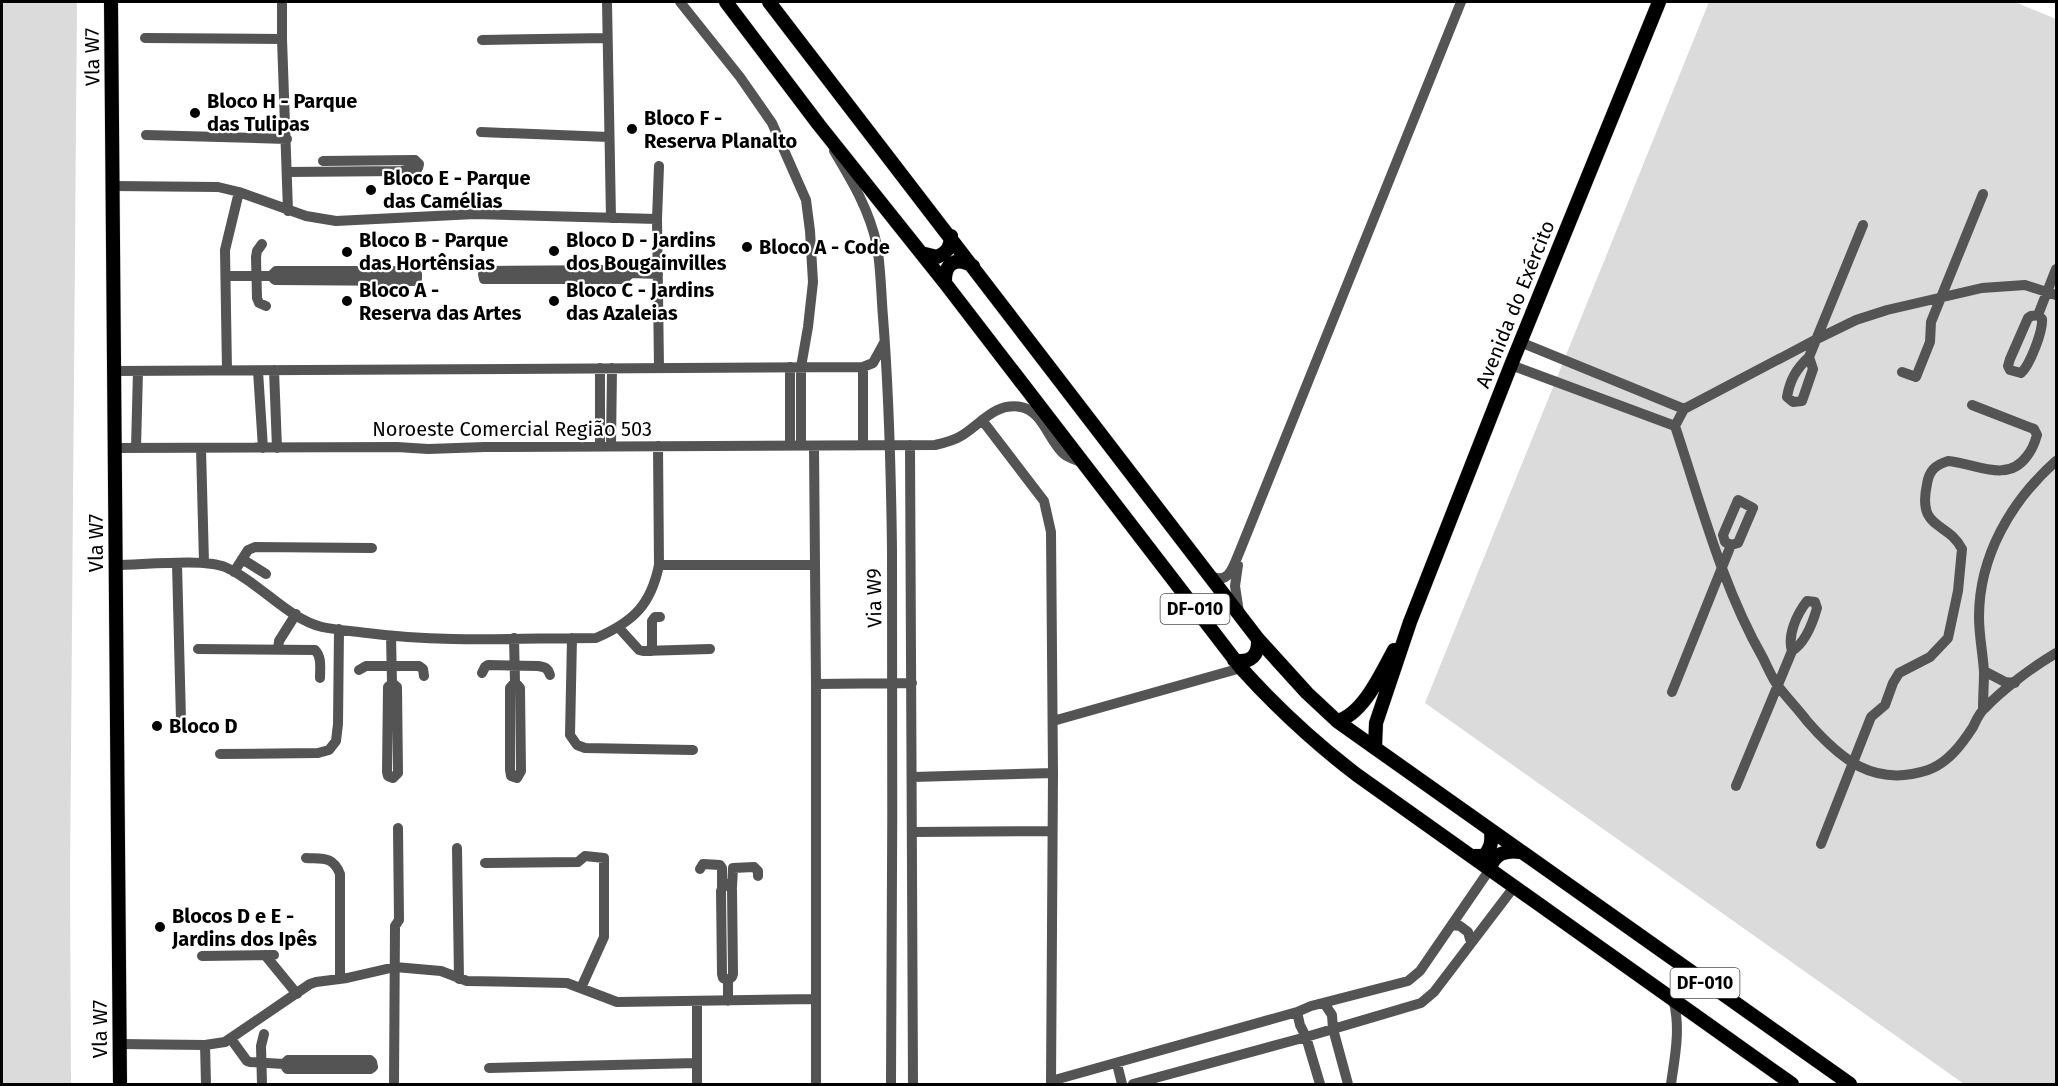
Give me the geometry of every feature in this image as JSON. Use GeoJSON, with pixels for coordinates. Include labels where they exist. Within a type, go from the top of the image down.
{"type":"FeatureCollection","features":[{"type":"Feature","properties":{"kind":"main road","name":"Vla W7"},"geometry":{"type":"LineString","coordinates":[[111,2],[120,1084]]}},
{"type":"Feature","properties":{"kind":"main road","name":"DF-010"},"geometry":{"type":"LineString","coordinates":[[726,2],[1238,664],[1274,704],[1323,749],[1792,1084]]}},
{"type":"Feature","properties":{"kind":"main road","name":"DF-010"},"geometry":{"type":"LineString","coordinates":[[769,2],[951,236],[1258,639],[1307,693],[1337,721],[1491,832],[1850,1084]]}},
{"type":"Feature","properties":{"kind":"main road","name":"Avenida do Exército"},"geometry":{"type":"LineString","coordinates":[[1375,748],[1376,723],[1410,622],[1511,364],[1659,2]]}},
{"type":"Feature","properties":{"kind":"main road"},"geometry":{"type":"LineString","coordinates":[[921,253],[937,257],[946,253],[951,246],[951,236]]}},
{"type":"Feature","properties":{"kind":"main road"},"geometry":{"type":"LineString","coordinates":[[945,283],[945,272],[950,264],[957,261],[973,266]]}},
{"type":"Feature","properties":{"kind":"main road","name":"Avenida do Exército"},"geometry":{"type":"LineString","coordinates":[[1337,721],[1347,719],[1362,704],[1410,622]]}},
{"type":"Feature","properties":{"kind":"main road"},"geometry":{"type":"LineString","coordinates":[[1238,664],[1254,656],[1258,650],[1258,639]]}},
{"type":"Feature","properties":{"kind":"main road"},"geometry":{"type":"LineString","coordinates":[[1472,856],[1484,856],[1492,842],[1491,832]]}},
{"type":"Feature","properties":{"kind":"main road"},"geometry":{"type":"LineString","coordinates":[[1490,869],[1494,860],[1503,852],[1510,850],[1521,852]]}},
{"type":"Feature","properties":{"kind":"street"},"geometry":{"type":"LineString","coordinates":[[282,2],[288,211]]}},
{"type":"Feature","properties":{"kind":"street"},"geometry":{"type":"LineString","coordinates":[[607,2],[611,218]]}},
{"type":"Feature","properties":{"kind":"street"},"geometry":{"type":"LineString","coordinates":[[680,2],[740,77],[772,123],[806,200],[813,282],[808,327],[795,367],[796,445]]}},
{"type":"Feature","properties":{"kind":"street"},"geometry":{"type":"LineString","coordinates":[[1211,576],[1224,579],[1229,576],[1461,2]]}},
{"type":"Feature","properties":{"kind":"street"},"geometry":{"type":"LineString","coordinates":[[145,38],[282,39]]}},
{"type":"Feature","properties":{"kind":"street"},"geometry":{"type":"LineString","coordinates":[[482,40],[608,38]]}},
{"type":"Feature","properties":{"kind":"street","name":"Via W9"},"geometry":{"type":"LineString","coordinates":[[819,125],[856,189],[869,218],[877,245],[880,272],[891,445],[893,683],[891,1084]]}},
{"type":"Feature","properties":{"kind":"street"},"geometry":{"type":"LineString","coordinates":[[481,132],[609,136]]}},
{"type":"Feature","properties":{"kind":"street"},"geometry":{"type":"LineString","coordinates":[[146,135],[287,139]]}},
{"type":"Feature","properties":{"kind":"street"},"geometry":{"type":"LineString","coordinates":[[287,172],[402,171],[418,168],[419,164],[415,160],[322,161]]}},
{"type":"Feature","properties":{"kind":"street"},"geometry":{"type":"LineString","coordinates":[[659,166],[657,219],[659,367]]}},
{"type":"Feature","properties":{"kind":"street"},"geometry":{"type":"LineString","coordinates":[[113,186],[218,187],[239,192],[288,211],[336,221],[475,214],[657,219]]}},
{"type":"Feature","properties":{"kind":"street"},"geometry":{"type":"LineString","coordinates":[[227,370],[226,239],[239,192]]}},
{"type":"Feature","properties":{"kind":"street"},"geometry":{"type":"LineString","coordinates":[[1902,372],[1916,377],[1930,342],[1931,322],[1983,194]]}},
{"type":"Feature","properties":{"kind":"street"},"geometry":{"type":"LineString","coordinates":[[1809,357],[1863,225]]}},
{"type":"Feature","properties":{"kind":"street"},"geometry":{"type":"LineString","coordinates":[[262,244],[256,251],[257,298],[259,303],[266,306]]}},
{"type":"Feature","properties":{"kind":"street"},"geometry":{"type":"LineString","coordinates":[[2038,315],[2042,319],[2042,328],[2028,363],[2021,373],[2010,370],[2008,366],[2010,359],[2028,318],[2038,315],[2052,293],[2056,269]]}},
{"type":"Feature","properties":{"kind":"street"},"geometry":{"type":"LineString","coordinates":[[631,273],[624,279],[565,280],[484,279],[483,274],[486,271],[623,270],[631,273],[658,274]]}},
{"type":"Feature","properties":{"kind":"street"},"geometry":{"type":"LineString","coordinates":[[226,276],[271,276],[275,280],[413,281],[417,279],[415,271],[276,271],[271,276]]}},
{"type":"Feature","properties":{"kind":"street"},"geometry":{"type":"LineString","coordinates":[[2052,293],[2025,285],[1982,288],[1887,310],[1856,320],[1684,409],[1675,426],[1722,566],[1748,633],[1778,686],[1825,742],[1852,764],[1876,773],[1893,775],[1910,774],[1929,769],[1945,760],[1959,748],[1983,709],[2056,653]]}},
{"type":"Feature","properties":{"kind":"street"},"geometry":{"type":"LineString","coordinates":[[114,371],[863,367],[873,363],[885,340]]}},
{"type":"Feature","properties":{"kind":"street"},"geometry":{"type":"LineString","coordinates":[[1520,342],[1684,409]]}},
{"type":"Feature","properties":{"kind":"street"},"geometry":{"type":"LineString","coordinates":[[1511,364],[1675,426]]}},
{"type":"Feature","properties":{"kind":"street"},"geometry":{"type":"LineString","coordinates":[[863,367],[863,445]]}},
{"type":"Feature","properties":{"kind":"street"},"geometry":{"type":"LineString","coordinates":[[600,368],[605,446]]}},
{"type":"Feature","properties":{"kind":"street"},"geometry":{"type":"LineString","coordinates":[[605,446],[612,368]]}},
{"type":"Feature","properties":{"kind":"street"},"geometry":{"type":"LineString","coordinates":[[274,370],[277,448]]}},
{"type":"Feature","properties":{"kind":"street"},"geometry":{"type":"LineString","coordinates":[[136,448],[138,371]]}},
{"type":"Feature","properties":{"kind":"street"},"geometry":{"type":"LineString","coordinates":[[258,371],[263,448]]}},
{"type":"Feature","properties":{"kind":"street"},"geometry":{"type":"LineString","coordinates":[[1821,844],[1871,717],[1885,705],[1896,677],[1930,657],[1944,643],[1950,632],[1963,554],[1961,546],[1954,538],[1933,523],[1927,514],[1925,493],[1931,471],[1948,461],[1994,471],[2009,470],[2022,462],[2036,439],[2034,429],[1972,405]]}},
{"type":"Feature","properties":{"kind":"street","name":"Noroeste Comercial Região 503"},"geometry":{"type":"LineString","coordinates":[[115,448],[428,449],[935,445],[961,436],[998,408],[1013,406],[1024,407],[1037,417],[1064,454],[1083,462]]}},
{"type":"Feature","properties":{"kind":"street"},"geometry":{"type":"LineString","coordinates":[[982,420],[1044,501],[1051,532],[1053,721],[1051,1083],[1324,1003],[1408,981],[1420,971],[1490,869]]}},
{"type":"Feature","properties":{"kind":"street","name":"Via W9"},"geometry":{"type":"LineString","coordinates":[[910,445],[913,1084]]}},
{"type":"Feature","properties":{"kind":"street"},"geometry":{"type":"LineString","coordinates":[[116,565],[204,563],[223,566],[305,621],[322,627],[392,636],[461,639],[596,638],[619,628],[649,599],[656,583],[659,565],[658,446]]}},
{"type":"Feature","properties":{"kind":"street"},"geometry":{"type":"LineString","coordinates":[[814,446],[816,1084]]}},
{"type":"Feature","properties":{"kind":"street"},"geometry":{"type":"LineString","coordinates":[[201,448],[204,563]]}},
{"type":"Feature","properties":{"kind":"street"},"geometry":{"type":"LineString","coordinates":[[1983,709],[1984,671],[1979,616],[1990,554],[2003,525],[2026,493],[2056,461]]}},
{"type":"Feature","properties":{"kind":"street"},"geometry":{"type":"LineString","coordinates":[[1672,692],[1731,545]]}},
{"type":"Feature","properties":{"kind":"street"},"geometry":{"type":"LineString","coordinates":[[234,572],[248,550],[255,547],[372,548]]}},
{"type":"Feature","properties":{"kind":"street"},"geometry":{"type":"LineString","coordinates":[[1239,553],[1235,586],[1240,615]]}},
{"type":"Feature","properties":{"kind":"street"},"geometry":{"type":"LineString","coordinates":[[242,559],[266,573]]}},
{"type":"Feature","properties":{"kind":"street"},"geometry":{"type":"LineString","coordinates":[[177,564],[181,720]]}},
{"type":"Feature","properties":{"kind":"street"},"geometry":{"type":"LineString","coordinates":[[659,565],[815,565]]}},
{"type":"Feature","properties":{"kind":"street"},"geometry":{"type":"LineString","coordinates":[[278,649],[279,641],[296,614]]}},
{"type":"Feature","properties":{"kind":"street"},"geometry":{"type":"LineString","coordinates":[[652,651],[652,621],[655,617],[660,617]]}},
{"type":"Feature","properties":{"kind":"street"},"geometry":{"type":"LineString","coordinates":[[619,628],[639,650],[710,649]]}},
{"type":"Feature","properties":{"kind":"street"},"geometry":{"type":"LineString","coordinates":[[220,754],[318,753],[329,750],[336,741],[338,724],[339,629]]}},
{"type":"Feature","properties":{"kind":"street"},"geometry":{"type":"LineString","coordinates":[[392,636],[392,683],[388,687],[387,772],[388,776],[393,778],[398,773],[397,687],[392,683]]}},
{"type":"Feature","properties":{"kind":"street"},"geometry":{"type":"LineString","coordinates":[[892,638],[900,636],[912,641]]}},
{"type":"Feature","properties":{"kind":"street"},"geometry":{"type":"LineString","coordinates":[[514,638],[515,682],[520,688],[521,771],[518,778],[511,776],[510,770],[510,688],[515,682]]}},
{"type":"Feature","properties":{"kind":"street"},"geometry":{"type":"LineString","coordinates":[[572,638],[570,735],[577,745],[585,748],[693,750]]}},
{"type":"Feature","properties":{"kind":"street"},"geometry":{"type":"LineString","coordinates":[[198,649],[315,650],[319,654],[320,678]]}},
{"type":"Feature","properties":{"kind":"street"},"geometry":{"type":"LineString","coordinates":[[1736,786],[1792,651]]}},
{"type":"Feature","properties":{"kind":"street"},"geometry":{"type":"LineString","coordinates":[[1053,721],[1238,664]]}},
{"type":"Feature","properties":{"kind":"street"},"geometry":{"type":"LineString","coordinates":[[482,673],[488,665],[545,668],[550,675]]}},
{"type":"Feature","properties":{"kind":"street"},"geometry":{"type":"LineString","coordinates":[[358,670],[366,666],[422,667],[424,676]]}},
{"type":"Feature","properties":{"kind":"street"},"geometry":{"type":"LineString","coordinates":[[1984,671],[2005,682],[2016,683]]}},
{"type":"Feature","properties":{"kind":"street"},"geometry":{"type":"LineString","coordinates":[[816,684],[912,683]]}},
{"type":"Feature","properties":{"kind":"street"},"geometry":{"type":"LineString","coordinates":[[892,753],[900,757],[912,752]]}},
{"type":"Feature","properties":{"kind":"street"},"geometry":{"type":"LineString","coordinates":[[913,777],[1053,773]]}},
{"type":"Feature","properties":{"kind":"street"},"geometry":{"type":"LineString","coordinates":[[394,1084],[395,926],[399,921],[398,828]]}},
{"type":"Feature","properties":{"kind":"street"},"geometry":{"type":"LineString","coordinates":[[913,832],[1052,831]]}},
{"type":"Feature","properties":{"kind":"street"},"geometry":{"type":"LineString","coordinates":[[457,848],[459,979]]}},
{"type":"Feature","properties":{"kind":"street"},"geometry":{"type":"LineString","coordinates":[[485,863],[578,862],[585,856],[604,858],[604,937],[581,988]]}},
{"type":"Feature","properties":{"kind":"street"},"geometry":{"type":"LineString","coordinates":[[306,858],[328,860],[336,865],[340,874],[340,979]]}},
{"type":"Feature","properties":{"kind":"street"},"geometry":{"type":"LineString","coordinates":[[700,869],[703,864],[720,865],[727,887],[733,974],[728,980],[728,1001]]}},
{"type":"Feature","properties":{"kind":"street"},"geometry":{"type":"LineString","coordinates":[[727,887],[733,868],[754,867],[758,871],[758,876]]}},
{"type":"Feature","properties":{"kind":"street"},"geometry":{"type":"LineString","coordinates":[[1133,1084],[1400,1010],[1428,999],[1514,887]]}},
{"type":"Feature","properties":{"kind":"street"},"geometry":{"type":"LineString","coordinates":[[1452,925],[1460,926],[1468,932],[1471,942]]}},
{"type":"Feature","properties":{"kind":"street"},"geometry":{"type":"LineString","coordinates":[[202,956],[270,955],[297,994]]}},
{"type":"Feature","properties":{"kind":"street"},"geometry":{"type":"LineString","coordinates":[[119,1044],[216,1045],[231,1039],[316,982],[394,967],[441,971],[467,981],[567,983],[602,998],[618,1002],[815,999]]}},
{"type":"Feature","properties":{"kind":"street"},"geometry":{"type":"LineString","coordinates":[[1671,1084],[1678,1030],[1673,999]]}},
{"type":"Feature","properties":{"kind":"street"},"geometry":{"type":"LineString","coordinates":[[697,1001],[697,1084]]}},
{"type":"Feature","properties":{"kind":"street"},"geometry":{"type":"LineString","coordinates":[[1324,1003],[1332,1014],[1332,1029],[1348,1084]]}},
{"type":"Feature","properties":{"kind":"street"},"geometry":{"type":"LineString","coordinates":[[1297,1012],[1299,1025],[1306,1037],[1320,1084]]}},
{"type":"Feature","properties":{"kind":"street"},"geometry":{"type":"LineString","coordinates":[[1678,1030],[1687,1021],[1702,1020]]}},
{"type":"Feature","properties":{"kind":"street"},"geometry":{"type":"LineString","coordinates":[[262,1084],[261,1046],[264,1034]]}},
{"type":"Feature","properties":{"kind":"street"},"geometry":{"type":"LineString","coordinates":[[231,1039],[247,1061],[284,1064],[288,1060],[370,1060],[373,1067],[370,1069],[287,1069],[284,1064]]}},
{"type":"Feature","properties":{"kind":"street"},"geometry":{"type":"LineString","coordinates":[[205,1045],[206,1084]]}},
{"type":"Feature","properties":{"kind":"street"},"geometry":{"type":"LineString","coordinates":[[489,1068],[697,1063]]}},
{"type":"Feature","properties":{"kind":"street"},"geometry":{"type":"LineString","coordinates":[[1117,1064],[1122,1084]]}},
{"type":"Feature","properties":{"kind":"shaded area"},"geometry":{"type":"Polygon","coordinates":[[[2,2],[77,2],[70,875],[71,1084],[2,1084],[2,2]]]}},
{"type":"Feature","properties":{"kind":"shaded area"},"geometry":{"type":"Polygon","coordinates":[[[1709,2],[2015,2],[2056,19],[2056,1084],[1964,1084],[1425,703],[1709,2]]]}},
{"type":"Feature","properties":{"kind":"place","name":"Bloco H - Parque das Tulipas"},"geometry":{"type":"Point","coordinates":[195,113]}},
{"type":"Feature","properties":{"kind":"place","name":"Bloco F - Reserva Planalto"},"geometry":{"type":"Point","coordinates":[632,129]}},
{"type":"Feature","properties":{"kind":"place","name":"Bloco E - Parque das Camélias"},"geometry":{"type":"Point","coordinates":[371,190]}},
{"type":"Feature","properties":{"kind":"place","name":"Bloco A - Code"},"geometry":{"type":"Point","coordinates":[747,247]}},
{"type":"Feature","properties":{"kind":"place","name":"Bloco D - Jardins dos Bougainvilles"},"geometry":{"type":"Point","coordinates":[554,251]}},
{"type":"Feature","properties":{"kind":"place","name":"Bloco B - Parque das Hortênsias"},"geometry":{"type":"Point","coordinates":[347,252]}},
{"type":"Feature","properties":{"kind":"place","name":"Bloco A - Reserva das Artes"},"geometry":{"type":"Point","coordinates":[347,301]}},
{"type":"Feature","properties":{"kind":"place","name":"Bloco C - Jardins das Azaleias"},"geometry":{"type":"Point","coordinates":[554,301]}},
{"type":"Feature","properties":{"kind":"place","name":"Bloco D"},"geometry":{"type":"Point","coordinates":[157,726]}},
{"type":"Feature","properties":{"kind":"place","name":"Blocos D e E - Jardins dos Ipês"},"geometry":{"type":"Point","coordinates":[160,927]}}]}
